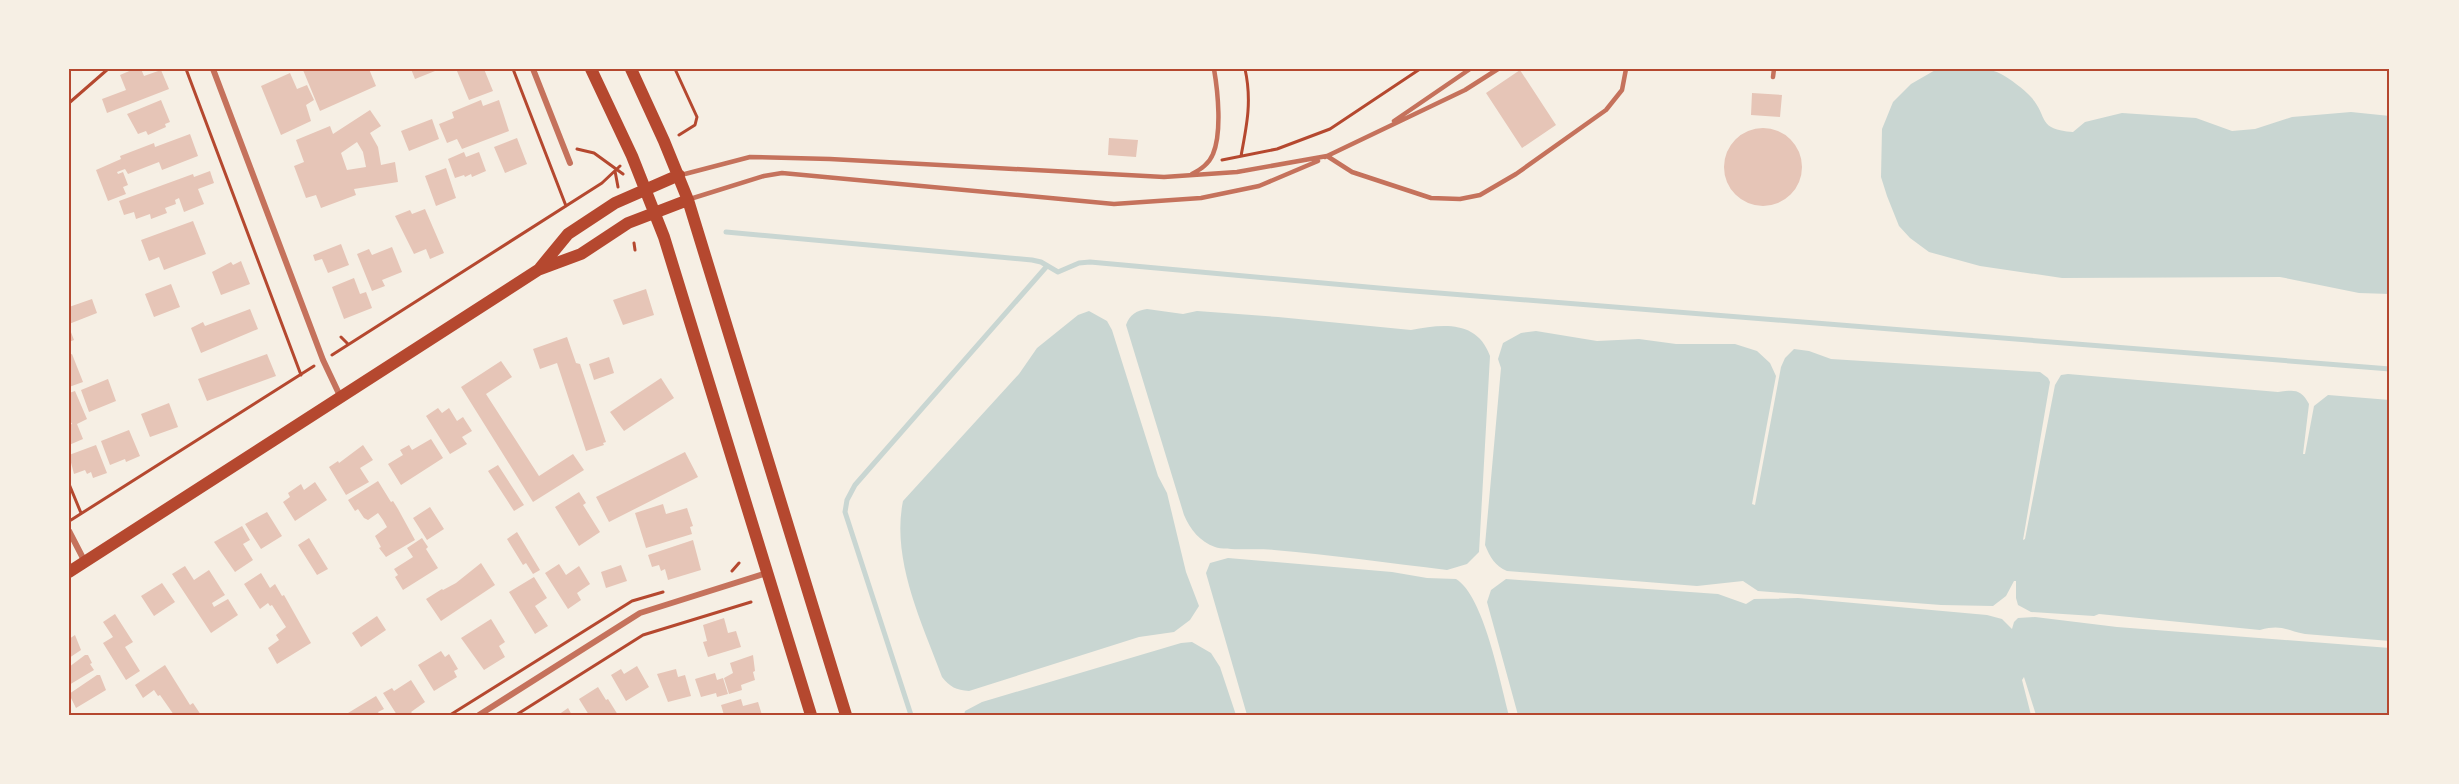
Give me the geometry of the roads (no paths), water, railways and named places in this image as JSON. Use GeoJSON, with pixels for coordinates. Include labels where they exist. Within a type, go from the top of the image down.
{"type":"FeatureCollection","features":[{"type":"Feature","properties":{"kind":"main road"},"geometry":{"type":"LineString","coordinates":[[591,69],[632,156],[664,237],[811,715]]}},
{"type":"Feature","properties":{"kind":"main road"},"geometry":{"type":"LineString","coordinates":[[632,69],[688,200],[846,715]]}},
{"type":"Feature","properties":{"kind":"main road"},"geometry":{"type":"LineString","coordinates":[[538,270],[568,234],[615,203],[679,176]]}},
{"type":"Feature","properties":{"kind":"main road"},"geometry":{"type":"LineString","coordinates":[[69,573],[538,270],[581,254],[628,223],[688,200]]}},
{"type":"Feature","properties":{"kind":"street"},"geometry":{"type":"LineString","coordinates":[[213,69],[323,360],[341,399]]}},
{"type":"Feature","properties":{"kind":"street"},"geometry":{"type":"LineString","coordinates":[[533,69],[570,163]]}},
{"type":"Feature","properties":{"kind":"street"},"geometry":{"type":"LineString","coordinates":[[69,531],[85,562]]}},
{"type":"Feature","properties":{"kind":"street"},"geometry":{"type":"LineString","coordinates":[[479,715],[640,613],[767,573]]}},
{"type":"Feature","properties":{"kind":"lane"},"geometry":{"type":"LineString","coordinates":[[1190,175],[1208,162],[1217,141],[1217,83],[1214,69]]}},
{"type":"Feature","properties":{"kind":"lane"},"geometry":{"type":"LineString","coordinates":[[1379,132],[1470,69]]}},
{"type":"Feature","properties":{"kind":"lane"},"geometry":{"type":"LineString","coordinates":[[688,200],[764,176],[782,173],[1114,204],[1168,201],[1259,186],[1466,90],[1498,69]]}},
{"type":"Feature","properties":{"kind":"lane"},"geometry":{"type":"LineString","coordinates":[[679,176],[750,157],[830,159],[1164,177],[1259,169],[1327,156],[1352,172],[1431,198],[1460,199],[1480,195],[1516,174],[1606,110],[1622,90],[1626,69]]}},
{"type":"Feature","properties":{"kind":"lane"},"geometry":{"type":"LineString","coordinates":[[1773,77],[1774,69]]}},
{"type":"Feature","properties":{"kind":"waterway"},"geometry":{"type":"LineString","coordinates":[[726,232],[1032,260],[1041,262],[1058,272],[1079,263],[1090,262],[1401,290],[2390,369]]}},
{"type":"Feature","properties":{"kind":"waterway"},"geometry":{"type":"LineString","coordinates":[[911,715],[845,512],[847,500],[855,485],[1047,266]]}}]}
